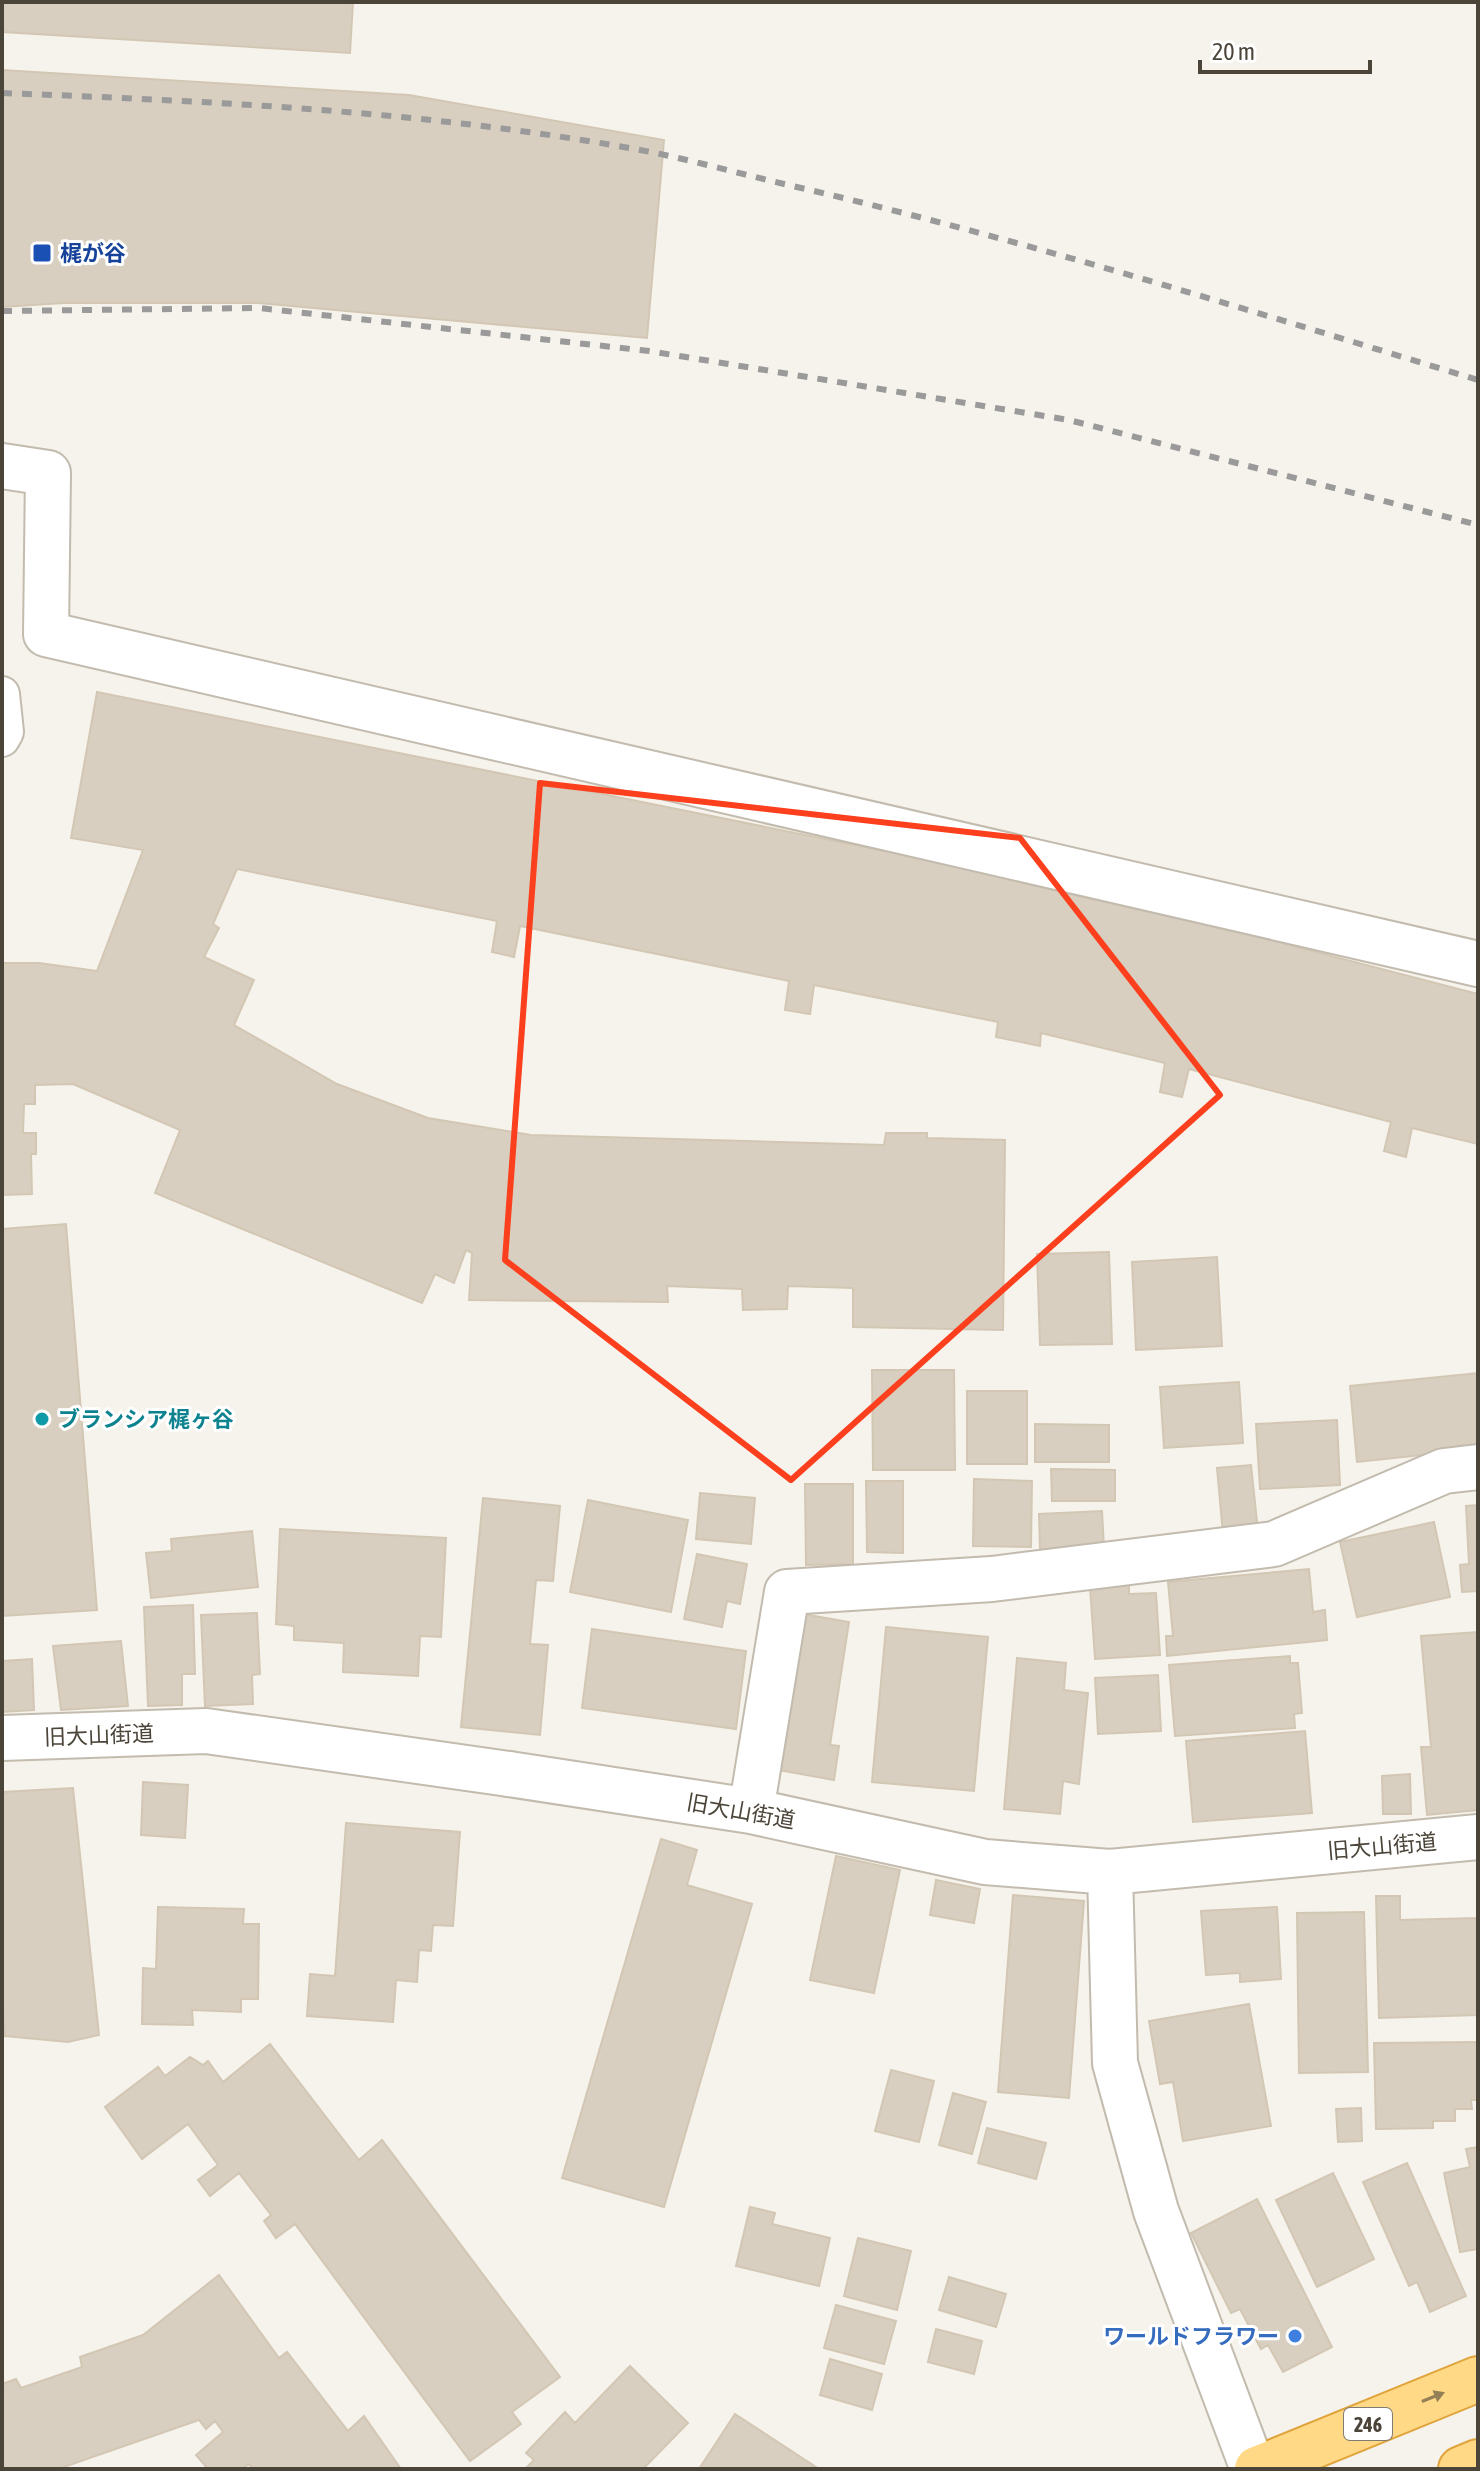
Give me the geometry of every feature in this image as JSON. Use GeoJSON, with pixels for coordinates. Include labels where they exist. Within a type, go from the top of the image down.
{"type":"FeatureCollection","features":[{"type":"Feature","properties":{"kind":"highway","name":"246"},"geometry":{"type":"LineString","coordinates":[[1255,2469],[1478,2379]]}},
{"type":"Feature","properties":{"kind":"highway"},"geometry":{"type":"LineString","coordinates":[[1461,2469],[1478,2462]]}},
{"type":"Feature","properties":{"kind":"street"},"geometry":{"type":"LineString","coordinates":[[2,466],[48,473],[46,634],[1478,964]]}},
{"type":"Feature","properties":{"kind":"street"},"geometry":{"type":"LineString","coordinates":[[751,1811],[787,1592],[992,1579],[1274,1544],[1444,1471],[1478,1467]]}},
{"type":"Feature","properties":{"kind":"street","name":"旧大山街道"},"geometry":{"type":"LineString","coordinates":[[2,1738],[206,1731],[751,1811],[985,1862],[1110,1872],[1478,1837]]}},
{"type":"Feature","properties":{"kind":"street"},"geometry":{"type":"LineString","coordinates":[[1110,1872],[1115,2063],[1156,2211],[1255,2469]]}},
{"type":"Feature","properties":{"kind":"lane"},"geometry":{"type":"LineString","coordinates":[[2,694],[6,732],[2,739]]}},
{"type":"Feature","properties":{"kind":"highlighted area"},"geometry":{"type":"Polygon","coordinates":[[[540,783],[1020,838],[1220,1095],[791,1480],[505,1260],[540,783]]]}},
{"type":"Feature","properties":{"kind":"building"},"geometry":{"type":"Polygon","coordinates":[[[2,2],[353,2],[350,53],[2,32],[2,2]]]}},
{"type":"Feature","properties":{"kind":"building"},"geometry":{"type":"Polygon","coordinates":[[[2,70],[409,95],[664,140],[647,338],[258,303],[64,303],[2,307],[2,70]]]}},
{"type":"Feature","properties":{"kind":"building"},"geometry":{"type":"Polygon","coordinates":[[[97,692],[1073,889],[1478,994],[1478,1144],[1412,1128],[1406,1157],[1384,1151],[1391,1122],[1189,1069],[1182,1097],[1160,1092],[1165,1063],[1041,1033],[1040,1046],[996,1037],[998,1022],[814,985],[810,1014],[785,1010],[789,981],[520,926],[514,957],[492,952],[497,921],[237,869],[213,924],[219,928],[204,957],[254,980],[234,1025],[337,1084],[428,1118],[531,1135],[884,1145],[886,1133],[927,1133],[927,1138],[1005,1140],[1003,1330],[853,1327],[853,1288],[788,1286],[787,1309],[743,1310],[742,1289],[667,1286],[668,1302],[469,1300],[472,1253],[466,1250],[454,1283],[435,1274],[422,1303],[155,1193],[180,1130],[73,1084],[35,1085],[35,1104],[24,1104],[23,1133],[36,1133],[36,1154],[31,1154],[32,1194],[2,1195],[2,963],[39,963],[97,971],[143,850],[71,838],[97,692]]]}},
{"type":"Feature","properties":{"kind":"building","name":"ブランシア梶ヶ谷"},"geometry":{"type":"Polygon","coordinates":[[[66,1224],[97,1610],[2,1616],[2,1229],[66,1224]]]}},
{"type":"Feature","properties":{"kind":"building"},"geometry":{"type":"Polygon","coordinates":[[[1109,1252],[1112,1344],[1040,1345],[1037,1254],[1109,1252]]]}},
{"type":"Feature","properties":{"kind":"building"},"geometry":{"type":"Polygon","coordinates":[[[1217,1257],[1222,1346],[1136,1350],[1132,1262],[1217,1257]]]}},
{"type":"Feature","properties":{"kind":"building"},"geometry":{"type":"Polygon","coordinates":[[[872,1370],[954,1370],[955,1470],[873,1470],[872,1370]]]}},
{"type":"Feature","properties":{"kind":"building"},"geometry":{"type":"Polygon","coordinates":[[[1478,1373],[1478,1449],[1357,1462],[1350,1386],[1478,1373]]]}},
{"type":"Feature","properties":{"kind":"building"},"geometry":{"type":"Polygon","coordinates":[[[1239,1382],[1243,1443],[1164,1448],[1160,1387],[1239,1382]]]}},
{"type":"Feature","properties":{"kind":"building"},"geometry":{"type":"Polygon","coordinates":[[[967,1391],[1027,1391],[1027,1464],[967,1464],[967,1391]]]}},
{"type":"Feature","properties":{"kind":"building"},"geometry":{"type":"Polygon","coordinates":[[[1337,1420],[1340,1485],[1260,1489],[1256,1424],[1337,1420]]]}},
{"type":"Feature","properties":{"kind":"building"},"geometry":{"type":"Polygon","coordinates":[[[1035,1424],[1109,1425],[1109,1462],[1035,1462],[1035,1424]]]}},
{"type":"Feature","properties":{"kind":"building"},"geometry":{"type":"Polygon","coordinates":[[[1251,1465],[1258,1531],[1223,1534],[1217,1468],[1251,1465]]]}},
{"type":"Feature","properties":{"kind":"building"},"geometry":{"type":"Polygon","coordinates":[[[1051,1469],[1115,1470],[1115,1501],[1052,1501],[1051,1469]]]}},
{"type":"Feature","properties":{"kind":"building"},"geometry":{"type":"Polygon","coordinates":[[[974,1479],[1032,1481],[1031,1547],[973,1546],[974,1479]]]}},
{"type":"Feature","properties":{"kind":"building"},"geometry":{"type":"Polygon","coordinates":[[[866,1481],[903,1481],[903,1553],[867,1552],[866,1481]]]}},
{"type":"Feature","properties":{"kind":"building"},"geometry":{"type":"Polygon","coordinates":[[[805,1484],[853,1484],[853,1564],[806,1565],[805,1484]]]}},
{"type":"Feature","properties":{"kind":"building"},"geometry":{"type":"Polygon","coordinates":[[[700,1493],[755,1498],[751,1544],[696,1539],[700,1493]]]}},
{"type":"Feature","properties":{"kind":"building"},"geometry":{"type":"Polygon","coordinates":[[[483,1498],[560,1506],[553,1581],[536,1580],[530,1644],[548,1645],[540,1735],[461,1727],[483,1498]]]}},
{"type":"Feature","properties":{"kind":"building"},"geometry":{"type":"Polygon","coordinates":[[[588,1500],[688,1520],[671,1612],[570,1592],[588,1500]]]}},
{"type":"Feature","properties":{"kind":"building"},"geometry":{"type":"Polygon","coordinates":[[[1478,1505],[1478,1591],[1462,1592],[1460,1565],[1469,1564],[1466,1506],[1478,1505]]]}},
{"type":"Feature","properties":{"kind":"building"},"geometry":{"type":"Polygon","coordinates":[[[1102,1511],[1104,1548],[1040,1551],[1039,1514],[1102,1511]]]}},
{"type":"Feature","properties":{"kind":"building"},"geometry":{"type":"Polygon","coordinates":[[[1434,1522],[1450,1597],[1357,1617],[1340,1542],[1434,1522]]]}},
{"type":"Feature","properties":{"kind":"building"},"geometry":{"type":"Polygon","coordinates":[[[280,1529],[446,1538],[441,1637],[420,1636],[418,1676],[343,1672],[344,1643],[294,1640],[294,1626],[276,1624],[280,1529]]]}},
{"type":"Feature","properties":{"kind":"building"},"geometry":{"type":"Polygon","coordinates":[[[252,1531],[258,1587],[151,1598],[146,1553],[172,1551],[171,1539],[252,1531]]]}},
{"type":"Feature","properties":{"kind":"building"},"geometry":{"type":"Polygon","coordinates":[[[697,1554],[747,1564],[740,1604],[727,1601],[722,1627],[684,1619],[697,1554]]]}},
{"type":"Feature","properties":{"kind":"building"},"geometry":{"type":"Polygon","coordinates":[[[1309,1569],[1313,1612],[1325,1610],[1327,1640],[1167,1656],[1166,1636],[1173,1636],[1168,1582],[1309,1569]]]}},
{"type":"Feature","properties":{"kind":"building"},"geometry":{"type":"Polygon","coordinates":[[[1129,1585],[1129,1594],[1156,1593],[1160,1655],[1095,1659],[1090,1587],[1129,1585]]]}},
{"type":"Feature","properties":{"kind":"building"},"geometry":{"type":"Polygon","coordinates":[[[193,1605],[195,1674],[182,1674],[182,1705],[148,1706],[144,1607],[193,1605]]]}},
{"type":"Feature","properties":{"kind":"building"},"geometry":{"type":"Polygon","coordinates":[[[257,1613],[260,1674],[252,1675],[253,1704],[205,1706],[201,1615],[257,1613]]]}},
{"type":"Feature","properties":{"kind":"building"},"geometry":{"type":"Polygon","coordinates":[[[803,1614],[849,1622],[830,1745],[839,1746],[834,1780],[778,1770],[803,1614]]]}},
{"type":"Feature","properties":{"kind":"building"},"geometry":{"type":"Polygon","coordinates":[[[886,1627],[988,1637],[974,1791],[872,1782],[886,1627]]]}},
{"type":"Feature","properties":{"kind":"building"},"geometry":{"type":"Polygon","coordinates":[[[592,1629],[746,1651],[736,1729],[582,1708],[592,1629]]]}},
{"type":"Feature","properties":{"kind":"building"},"geometry":{"type":"Polygon","coordinates":[[[1478,1632],[1478,1810],[1427,1815],[1421,1747],[1431,1747],[1421,1636],[1478,1632]]]}},
{"type":"Feature","properties":{"kind":"building"},"geometry":{"type":"Polygon","coordinates":[[[121,1641],[128,1706],[61,1710],[53,1646],[121,1641]]]}},
{"type":"Feature","properties":{"kind":"building"},"geometry":{"type":"Polygon","coordinates":[[[1290,1656],[1290,1663],[1298,1663],[1302,1713],[1294,1714],[1295,1728],[1175,1736],[1169,1665],[1290,1656]]]}},
{"type":"Feature","properties":{"kind":"building"},"geometry":{"type":"Polygon","coordinates":[[[1017,1658],[1066,1663],[1064,1690],[1088,1693],[1079,1784],[1063,1781],[1060,1814],[1004,1809],[1017,1658]]]}},
{"type":"Feature","properties":{"kind":"building"},"geometry":{"type":"Polygon","coordinates":[[[32,1659],[34,1710],[2,1712],[2,1661],[32,1659]]]}},
{"type":"Feature","properties":{"kind":"building"},"geometry":{"type":"Polygon","coordinates":[[[1158,1675],[1161,1731],[1098,1734],[1095,1678],[1158,1675]]]}},
{"type":"Feature","properties":{"kind":"building"},"geometry":{"type":"Polygon","coordinates":[[[1305,1731],[1312,1813],[1193,1822],[1186,1741],[1305,1731]]]}},
{"type":"Feature","properties":{"kind":"building"},"geometry":{"type":"Polygon","coordinates":[[[1410,1774],[1411,1814],[1383,1814],[1382,1776],[1410,1774]]]}},
{"type":"Feature","properties":{"kind":"building"},"geometry":{"type":"Polygon","coordinates":[[[143,1782],[188,1785],[185,1838],[141,1835],[143,1782]]]}},
{"type":"Feature","properties":{"kind":"building"},"geometry":{"type":"Polygon","coordinates":[[[73,1788],[99,2035],[68,2042],[5,2036],[2,2002],[2,1792],[73,1788]]]}},
{"type":"Feature","properties":{"kind":"building"},"geometry":{"type":"Polygon","coordinates":[[[346,1823],[460,1832],[453,1926],[433,1925],[431,1951],[419,1950],[417,1982],[396,1980],[393,2022],[307,2016],[310,1974],[335,1976],[346,1823]]]}},
{"type":"Feature","properties":{"kind":"building"},"geometry":{"type":"Polygon","coordinates":[[[661,1839],[697,1850],[687,1885],[752,1904],[664,2207],[562,2178],[661,1839]]]}},
{"type":"Feature","properties":{"kind":"building"},"geometry":{"type":"Polygon","coordinates":[[[836,1856],[900,1870],[874,1993],[810,1980],[836,1856]]]}},
{"type":"Feature","properties":{"kind":"building"},"geometry":{"type":"Polygon","coordinates":[[[936,1880],[980,1889],[974,1923],[930,1915],[936,1880]]]}},
{"type":"Feature","properties":{"kind":"building"},"geometry":{"type":"Polygon","coordinates":[[[1013,1895],[1084,1901],[1069,2098],[998,2092],[1013,1895]]]}},
{"type":"Feature","properties":{"kind":"building"},"geometry":{"type":"Polygon","coordinates":[[[1376,1896],[1400,1896],[1400,1920],[1478,1918],[1478,2015],[1379,2018],[1376,1896]]]}},
{"type":"Feature","properties":{"kind":"building"},"geometry":{"type":"Polygon","coordinates":[[[158,1907],[244,1909],[243,1924],[259,1924],[258,1999],[241,1999],[241,2012],[192,2010],[193,2025],[142,2024],[143,1968],[156,1969],[158,1907]]]}},
{"type":"Feature","properties":{"kind":"building"},"geometry":{"type":"Polygon","coordinates":[[[1277,1907],[1281,1979],[1240,1982],[1240,1973],[1206,1975],[1201,1911],[1277,1907]]]}},
{"type":"Feature","properties":{"kind":"building"},"geometry":{"type":"Polygon","coordinates":[[[1364,1912],[1368,2072],[1299,2073],[1297,1913],[1364,1912]]]}},
{"type":"Feature","properties":{"kind":"building"},"geometry":{"type":"Polygon","coordinates":[[[1249,2004],[1271,2126],[1183,2141],[1173,2082],[1160,2084],[1149,2021],[1249,2004]]]}},
{"type":"Feature","properties":{"kind":"building"},"geometry":{"type":"Polygon","coordinates":[[[1478,2042],[1478,2100],[1471,2100],[1472,2109],[1455,2109],[1455,2121],[1433,2121],[1433,2128],[1376,2129],[1374,2043],[1478,2042]]]}},
{"type":"Feature","properties":{"kind":"building"},"geometry":{"type":"Polygon","coordinates":[[[270,2044],[359,2160],[382,2140],[560,2377],[512,2412],[521,2424],[470,2461],[295,2224],[276,2238],[264,2221],[271,2215],[239,2173],[210,2196],[198,2180],[218,2165],[188,2124],[142,2159],[105,2107],[158,2067],[165,2076],[190,2057],[203,2065],[208,2061],[223,2082],[270,2044]]]}},
{"type":"Feature","properties":{"kind":"building"},"geometry":{"type":"Polygon","coordinates":[[[891,2070],[934,2081],[919,2142],[875,2131],[891,2070]]]}},
{"type":"Feature","properties":{"kind":"building"},"geometry":{"type":"Polygon","coordinates":[[[953,2093],[986,2102],[972,2154],[939,2145],[953,2093]]]}},
{"type":"Feature","properties":{"kind":"building"},"geometry":{"type":"Polygon","coordinates":[[[1361,2108],[1362,2141],[1338,2142],[1336,2109],[1361,2108]]]}},
{"type":"Feature","properties":{"kind":"building"},"geometry":{"type":"Polygon","coordinates":[[[987,2128],[1046,2143],[1036,2179],[978,2163],[987,2128]]]}},
{"type":"Feature","properties":{"kind":"building"},"geometry":{"type":"Polygon","coordinates":[[[1478,2147],[1478,2249],[1460,2252],[1444,2173],[1470,2167],[1466,2149],[1478,2147]]]}},
{"type":"Feature","properties":{"kind":"building"},"geometry":{"type":"Polygon","coordinates":[[[1407,2163],[1466,2296],[1430,2312],[1417,2282],[1409,2286],[1363,2182],[1407,2163]]]}},
{"type":"Feature","properties":{"kind":"building"},"geometry":{"type":"Polygon","coordinates":[[[1333,2173],[1374,2259],[1317,2287],[1276,2200],[1333,2173]]]}},
{"type":"Feature","properties":{"kind":"building"},"geometry":{"type":"Polygon","coordinates":[[[1257,2199],[1332,2347],[1283,2372],[1268,2345],[1261,2349],[1240,2309],[1231,2313],[1191,2233],[1257,2199]]]}},
{"type":"Feature","properties":{"kind":"building"},"geometry":{"type":"Polygon","coordinates":[[[750,2207],[775,2213],[772,2224],[830,2238],[819,2286],[736,2266],[750,2207]]]}},
{"type":"Feature","properties":{"kind":"building"},"geometry":{"type":"Polygon","coordinates":[[[858,2238],[911,2251],[897,2310],[844,2296],[858,2238]]]}},
{"type":"Feature","properties":{"kind":"building"},"geometry":{"type":"Polygon","coordinates":[[[219,2275],[279,2358],[287,2352],[348,2431],[364,2416],[401,2469],[253,2469],[249,2464],[242,2469],[208,2469],[196,2455],[223,2432],[215,2421],[206,2429],[199,2420],[58,2469],[2,2469],[2,2384],[16,2379],[21,2388],[82,2367],[80,2357],[143,2335],[219,2275]]]}},
{"type":"Feature","properties":{"kind":"building"},"geometry":{"type":"Polygon","coordinates":[[[949,2277],[1006,2294],[996,2327],[939,2310],[949,2277]]]}},
{"type":"Feature","properties":{"kind":"building"},"geometry":{"type":"Polygon","coordinates":[[[836,2305],[896,2321],[884,2364],[824,2348],[836,2305]]]}},
{"type":"Feature","properties":{"kind":"building"},"geometry":{"type":"Polygon","coordinates":[[[936,2329],[982,2341],[974,2374],[928,2362],[936,2329]]]}},
{"type":"Feature","properties":{"kind":"building"},"geometry":{"type":"Polygon","coordinates":[[[830,2359],[882,2374],[872,2410],[820,2395],[830,2359]]]}},
{"type":"Feature","properties":{"kind":"building"},"geometry":{"type":"Polygon","coordinates":[[[630,2366],[688,2423],[643,2469],[525,2469],[534,2460],[526,2453],[565,2412],[575,2423],[630,2366]]]}},
{"type":"Feature","properties":{"kind":"building"},"geometry":{"type":"Polygon","coordinates":[[[735,2414],[819,2469],[699,2469],[735,2414]]]}},
{"type":"Feature","properties":{"kind":"railway"},"geometry":{"type":"LineString","coordinates":[[2,93],[238,104],[395,116],[551,135],[648,152],[872,205],[1046,251],[1478,380]]}},
{"type":"Feature","properties":{"kind":"railway"},"geometry":{"type":"LineString","coordinates":[[2,311],[259,308],[649,351],[1069,420],[1478,525]]}},
{"type":"Feature","properties":{"kind":"place","name":"梶が谷"},"geometry":{"type":"Point","coordinates":[42,253]}},
{"type":"Feature","properties":{"kind":"place","name":"ブランシア梶ヶ谷"},"geometry":{"type":"Point","coordinates":[42,1419]}},
{"type":"Feature","properties":{"kind":"place","name":"ワールドフラワー"},"geometry":{"type":"Point","coordinates":[1295,2336]}}]}
